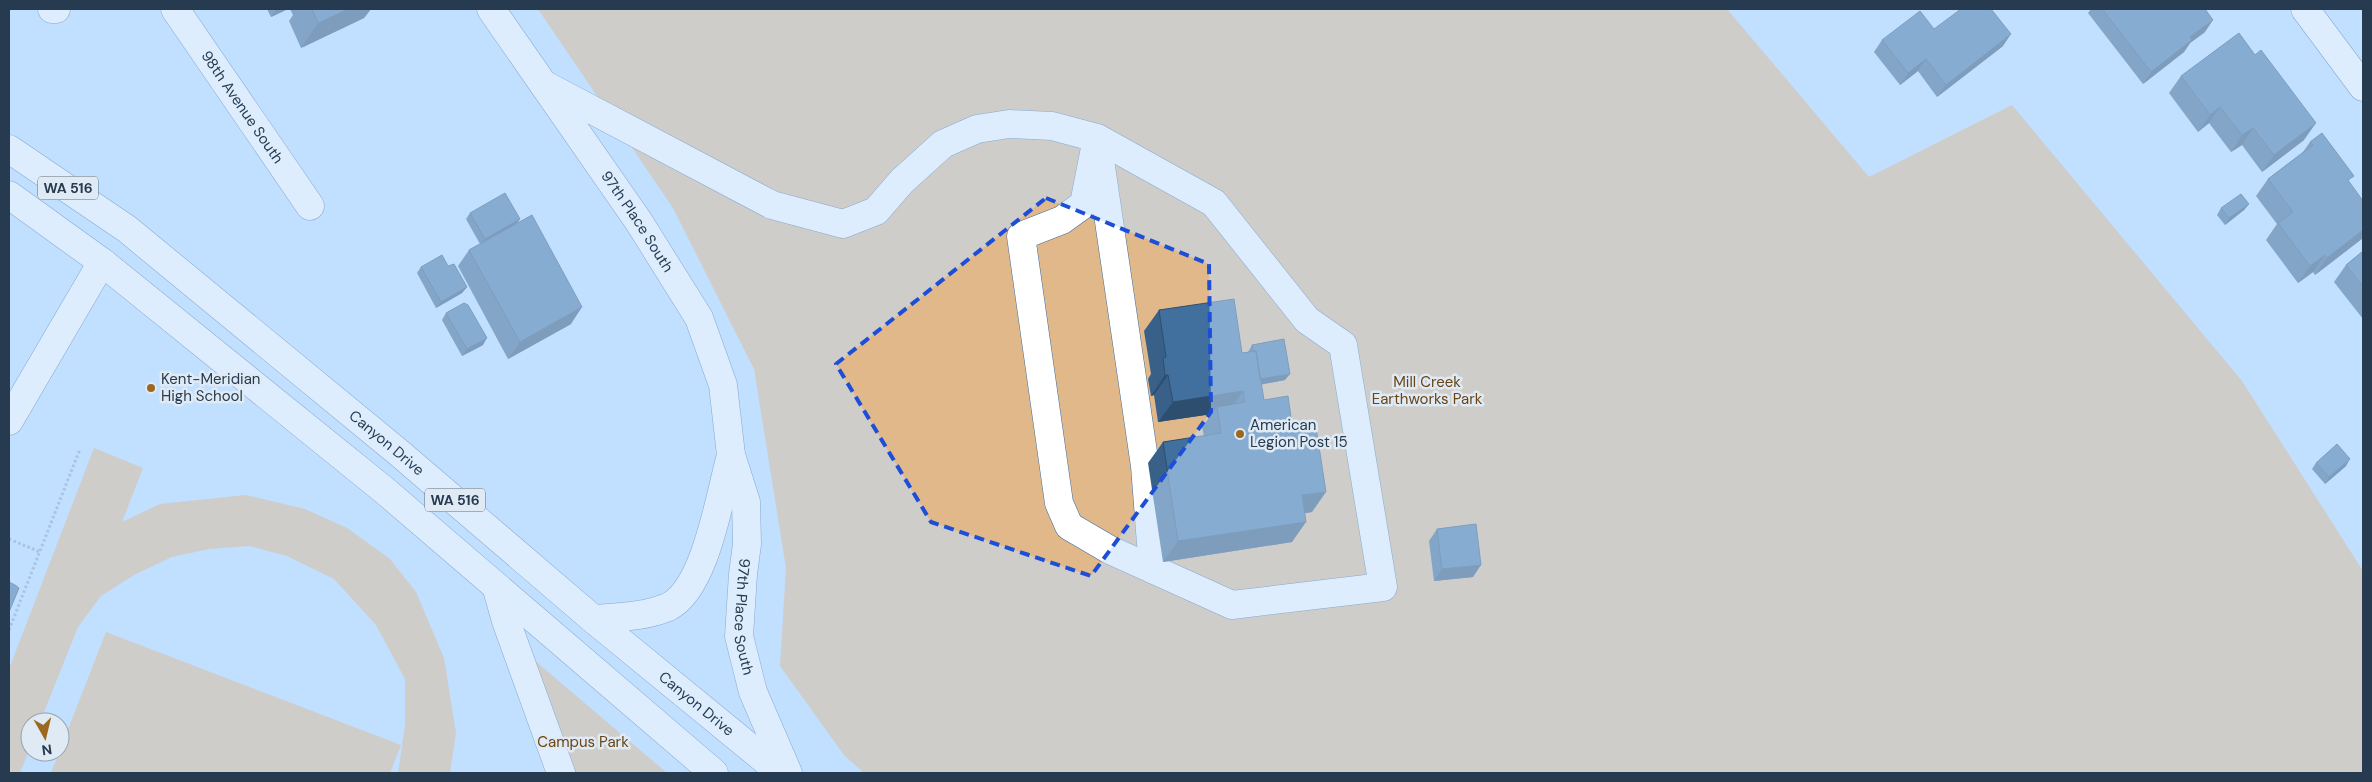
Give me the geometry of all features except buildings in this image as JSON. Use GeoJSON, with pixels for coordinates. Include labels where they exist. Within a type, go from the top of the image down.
{"type":"FeatureCollection","features":[{"type":"Feature","properties":{"kind":"main road","name":"98th Avenue South"},"geometry":{"type":"LineString","coordinates":[[175,9],[310,206]]}},
{"type":"Feature","properties":{"kind":"main road","name":"97th Place South"},"geometry":{"type":"LineString","coordinates":[[491,9],[639,222],[699,318],[722,385],[731,456],[746,502],[747,525],[739,636],[753,692],[788,773]]}},
{"type":"Feature","properties":{"kind":"main road"},"geometry":{"type":"LineString","coordinates":[[2305,9],[2363,87]]}},
{"type":"Feature","properties":{"kind":"main road"},"geometry":{"type":"LineString","coordinates":[[545,85],[772,205],[843,224],[876,211],[902,181],[942,144],[978,129],[1009,124],[1052,126],[1097,138],[1214,204],[1307,320],[1343,345],[1384,587],[1232,605],[1110,550],[1069,526],[1060,503],[1021,236],[1062,220],[1084,204],[1097,138]]}},
{"type":"Feature","properties":{"kind":"main road"},"geometry":{"type":"LineString","coordinates":[[1097,138],[1145,466],[1153,569]]}},
{"type":"Feature","properties":{"kind":"main road","name":"Canyon Drive"},"geometry":{"type":"LineString","coordinates":[[9,149],[127,230],[398,452],[593,619],[781,773]]}},
{"type":"Feature","properties":{"kind":"main road","name":"WA 516"},"geometry":{"type":"LineString","coordinates":[[9,195],[102,262],[384,490],[497,589],[714,773]]}},
{"type":"Feature","properties":{"kind":"main road"},"geometry":{"type":"LineString","coordinates":[[9,421],[102,262]]}},
{"type":"Feature","properties":{"kind":"main road","name":"97th Place South"},"geometry":{"type":"LineString","coordinates":[[593,619],[641,616],[670,606],[686,591],[699,570],[710,538],[731,456]]}},
{"type":"Feature","properties":{"kind":"main road"},"geometry":{"type":"LineString","coordinates":[[497,589],[506,622],[562,771]]}},
{"type":"Feature","properties":{"kind":"path"},"geometry":{"type":"LineString","coordinates":[[9,630],[80,449]]}},
{"type":"Feature","properties":{"kind":"path"},"geometry":{"type":"LineString","coordinates":[[9,539],[40,552]]}},
{"type":"Feature","properties":{"kind":"highlighted area"},"geometry":{"type":"Polygon","coordinates":[[[1046,198],[1209,264],[1211,412],[1091,576],[931,522],[836,364],[1046,198]]]}},
{"type":"Feature","properties":{"kind":"green space","name":"Mill Creek Earthworks Park"},"geometry":{"type":"Polygon","coordinates":[[[538,9],[1727,9],[1869,177],[2012,105],[2242,381],[2363,571],[2363,773],[864,773],[844,755],[780,666],[786,568],[754,369],[673,208],[538,9]]]}},
{"type":"Feature","properties":{"kind":"green space"},"geometry":{"type":"Polygon","coordinates":[[[94,448],[143,468],[122,522],[160,504],[246,495],[305,509],[347,528],[390,559],[416,592],[444,658],[456,733],[450,773],[398,773],[405,725],[405,679],[376,625],[334,579],[287,556],[249,546],[209,549],[172,557],[134,575],[101,596],[78,627],[44,712],[20,712],[20,762],[24,762],[20,773],[9,773],[9,669],[94,448]]]}},
{"type":"Feature","properties":{"kind":"green space"},"geometry":{"type":"Polygon","coordinates":[[[106,632],[401,745],[390,773],[51,773],[55,762],[70,762],[70,724],[106,632]]]}},
{"type":"Feature","properties":{"kind":"green space","name":"Campus Park"},"geometry":{"type":"Polygon","coordinates":[[[514,643],[667,773],[561,773],[514,643]]]}},
{"type":"Feature","properties":{"kind":"place","name":"Kent-Meridian High School"},"geometry":{"type":"Point","coordinates":[151,388]}},
{"type":"Feature","properties":{"kind":"place","name":"American Legion Post 15"},"geometry":{"type":"Point","coordinates":[1240,434]}}]}
